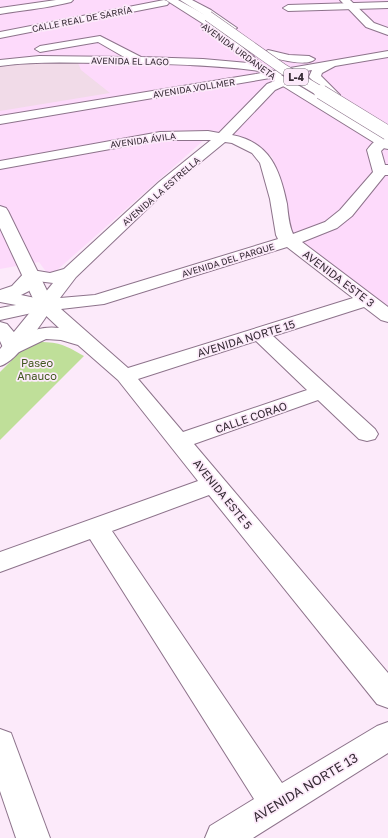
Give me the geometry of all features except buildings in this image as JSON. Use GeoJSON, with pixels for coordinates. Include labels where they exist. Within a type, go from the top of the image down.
{"type":"FeatureCollection","features":[{"type":"Feature","properties":{"kind":"street"},"geometry":{"type":"LineString","coordinates":[[17,0],[63,23]]}},
{"type":"Feature","properties":{"kind":"street"},"geometry":{"type":"LineString","coordinates":[[0,11],[28,6],[42,6],[68,0]]}},
{"type":"Feature","properties":{"kind":"street","name":"L-4"},"geometry":{"type":"LineString","coordinates":[[184,0],[202,10],[208,16],[283,69],[387,140]]}},
{"type":"Feature","properties":{"kind":"street","name":"AVENIDA URDANETA"},"geometry":{"type":"LineString","coordinates":[[184,0],[216,17],[288,67],[388,127]]}},
{"type":"Feature","properties":{"kind":"street"},"geometry":{"type":"LineString","coordinates":[[164,1],[193,19]]}},
{"type":"Feature","properties":{"kind":"street","name":"L-4"},"geometry":{"type":"LineString","coordinates":[[164,1],[197,14],[307,91],[387,140]]}},
{"type":"Feature","properties":{"kind":"street","name":"CALLE REAL DE SARRÍA"},"geometry":{"type":"LineString","coordinates":[[0,35],[164,1]]}},
{"type":"Feature","properties":{"kind":"street"},"geometry":{"type":"LineString","coordinates":[[350,5],[370,25],[388,32]]}},
{"type":"Feature","properties":{"kind":"street"},"geometry":{"type":"LineString","coordinates":[[290,9],[350,5],[388,5]]}},
{"type":"Feature","properties":{"kind":"street","name":"L-4"},"geometry":{"type":"LineString","coordinates":[[193,19],[225,33]]}},
{"type":"Feature","properties":{"kind":"street","name":"AVENIDA URDANETA"},"geometry":{"type":"LineString","coordinates":[[193,19],[233,44],[265,71],[282,82],[387,140]]}},
{"type":"Feature","properties":{"kind":"street"},"geometry":{"type":"LineString","coordinates":[[16,55],[100,39],[138,60]]}},
{"type":"Feature","properties":{"kind":"street","name":"AVENIDA VOLLMER"},"geometry":{"type":"LineString","coordinates":[[327,61],[388,47]]}},
{"type":"Feature","properties":{"kind":"street"},"geometry":{"type":"LineString","coordinates":[[268,53],[289,58],[327,61]]}},
{"type":"Feature","properties":{"kind":"street","name":"AVENIDA VOLLMER"},"geometry":{"type":"LineString","coordinates":[[0,112],[238,73],[265,71],[327,61],[388,54]]}},
{"type":"Feature","properties":{"kind":"street","name":"AVENIDA EL LAGO"},"geometry":{"type":"LineString","coordinates":[[0,63],[16,55],[240,64],[265,71]]}},
{"type":"Feature","properties":{"kind":"street"},"geometry":{"type":"LineString","coordinates":[[327,61],[317,71],[315,77],[334,95]]}},
{"type":"Feature","properties":{"kind":"street","name":"AVENIDA VOLLMER"},"geometry":{"type":"LineString","coordinates":[[0,120],[248,80],[265,71]]}},
{"type":"Feature","properties":{"kind":"street","name":"L-4"},"geometry":{"type":"LineString","coordinates":[[282,82],[280,78],[284,76],[299,76],[334,95]]}},
{"type":"Feature","properties":{"kind":"street","name":"AVENIDA LA ESTRELLA"},"geometry":{"type":"LineString","coordinates":[[6,354],[70,273],[164,185],[223,137],[271,87],[282,82]]}},
{"type":"Feature","properties":{"kind":"street","name":"AVENIDA ÁVILA"},"geometry":{"type":"LineString","coordinates":[[0,165],[160,136],[197,134],[236,140],[250,146],[261,154],[267,162],[278,199],[284,235],[290,241]]}},
{"type":"Feature","properties":{"kind":"street"},"geometry":{"type":"LineString","coordinates":[[385,171],[374,150],[387,140]]}},
{"type":"Feature","properties":{"kind":"street","name":"AVENIDA DEL PARQUE"},"geometry":{"type":"LineString","coordinates":[[45,305],[97,300],[290,241],[331,225],[346,213],[385,171]]}},
{"type":"Feature","properties":{"kind":"street"},"geometry":{"type":"LineString","coordinates":[[0,211],[32,275],[45,305]]}},
{"type":"Feature","properties":{"kind":"street","name":"AVENIDA ESTE 3"},"geometry":{"type":"LineString","coordinates":[[290,241],[388,316]]}},
{"type":"Feature","properties":{"kind":"street"},"geometry":{"type":"LineString","coordinates":[[32,275],[50,278],[70,273],[72,288],[77,294],[97,300]]}},
{"type":"Feature","properties":{"kind":"street"},"geometry":{"type":"LineString","coordinates":[[0,296],[20,289],[32,275]]}},
{"type":"Feature","properties":{"kind":"street"},"geometry":{"type":"LineString","coordinates":[[0,296],[45,305]]}},
{"type":"Feature","properties":{"kind":"street","name":"AVENIDA NORTE 15"},"geometry":{"type":"LineString","coordinates":[[125,376],[368,300]]}},
{"type":"Feature","properties":{"kind":"street"},"geometry":{"type":"LineString","coordinates":[[0,314],[45,305]]}},
{"type":"Feature","properties":{"kind":"street","name":"AVENIDA ESTE 5"},"geometry":{"type":"LineString","coordinates":[[45,305],[125,376],[388,695]]}},
{"type":"Feature","properties":{"kind":"street"},"geometry":{"type":"LineString","coordinates":[[0,328],[8,336],[6,354]]}},
{"type":"Feature","properties":{"kind":"street"},"geometry":{"type":"LineString","coordinates":[[259,334],[366,434]]}},
{"type":"Feature","properties":{"kind":"street"},"geometry":{"type":"LineString","coordinates":[[6,354],[36,335],[66,335],[86,342]]}},
{"type":"Feature","properties":{"kind":"street","name":"CALLE CORAO"},"geometry":{"type":"LineString","coordinates":[[180,441],[321,392]]}},
{"type":"Feature","properties":{"kind":"street"},"geometry":{"type":"LineString","coordinates":[[0,562],[214,484]]}},
{"type":"Feature","properties":{"kind":"street"},"geometry":{"type":"LineString","coordinates":[[96,527],[277,804]]}},
{"type":"Feature","properties":{"kind":"street","name":"AVENIDA NORTE 13"},"geometry":{"type":"LineString","coordinates":[[222,838],[388,736]]}},
{"type":"Feature","properties":{"kind":"street"},"geometry":{"type":"LineString","coordinates":[[0,743],[33,838]]}},
{"type":"Feature","properties":{"kind":"shaded area"},"geometry":{"type":"Polygon","coordinates":[[[0,0],[388,0],[388,310],[307,249],[292,231],[277,170],[272,157],[259,147],[228,136],[204,140],[56,271],[47,273],[39,262],[0,269],[0,0]]]}},
{"type":"Feature","properties":{"kind":"shaded area"},"geometry":{"type":"Polygon","coordinates":[[[17,62],[78,63],[81,70],[110,93],[0,111],[0,65],[17,62]]]}},
{"type":"Feature","properties":{"kind":"green space","name":"Paseo Anauco"},"geometry":{"type":"Polygon","coordinates":[[[39,342],[63,345],[84,356],[0,440],[0,372],[24,348],[39,342]]]}}]}
